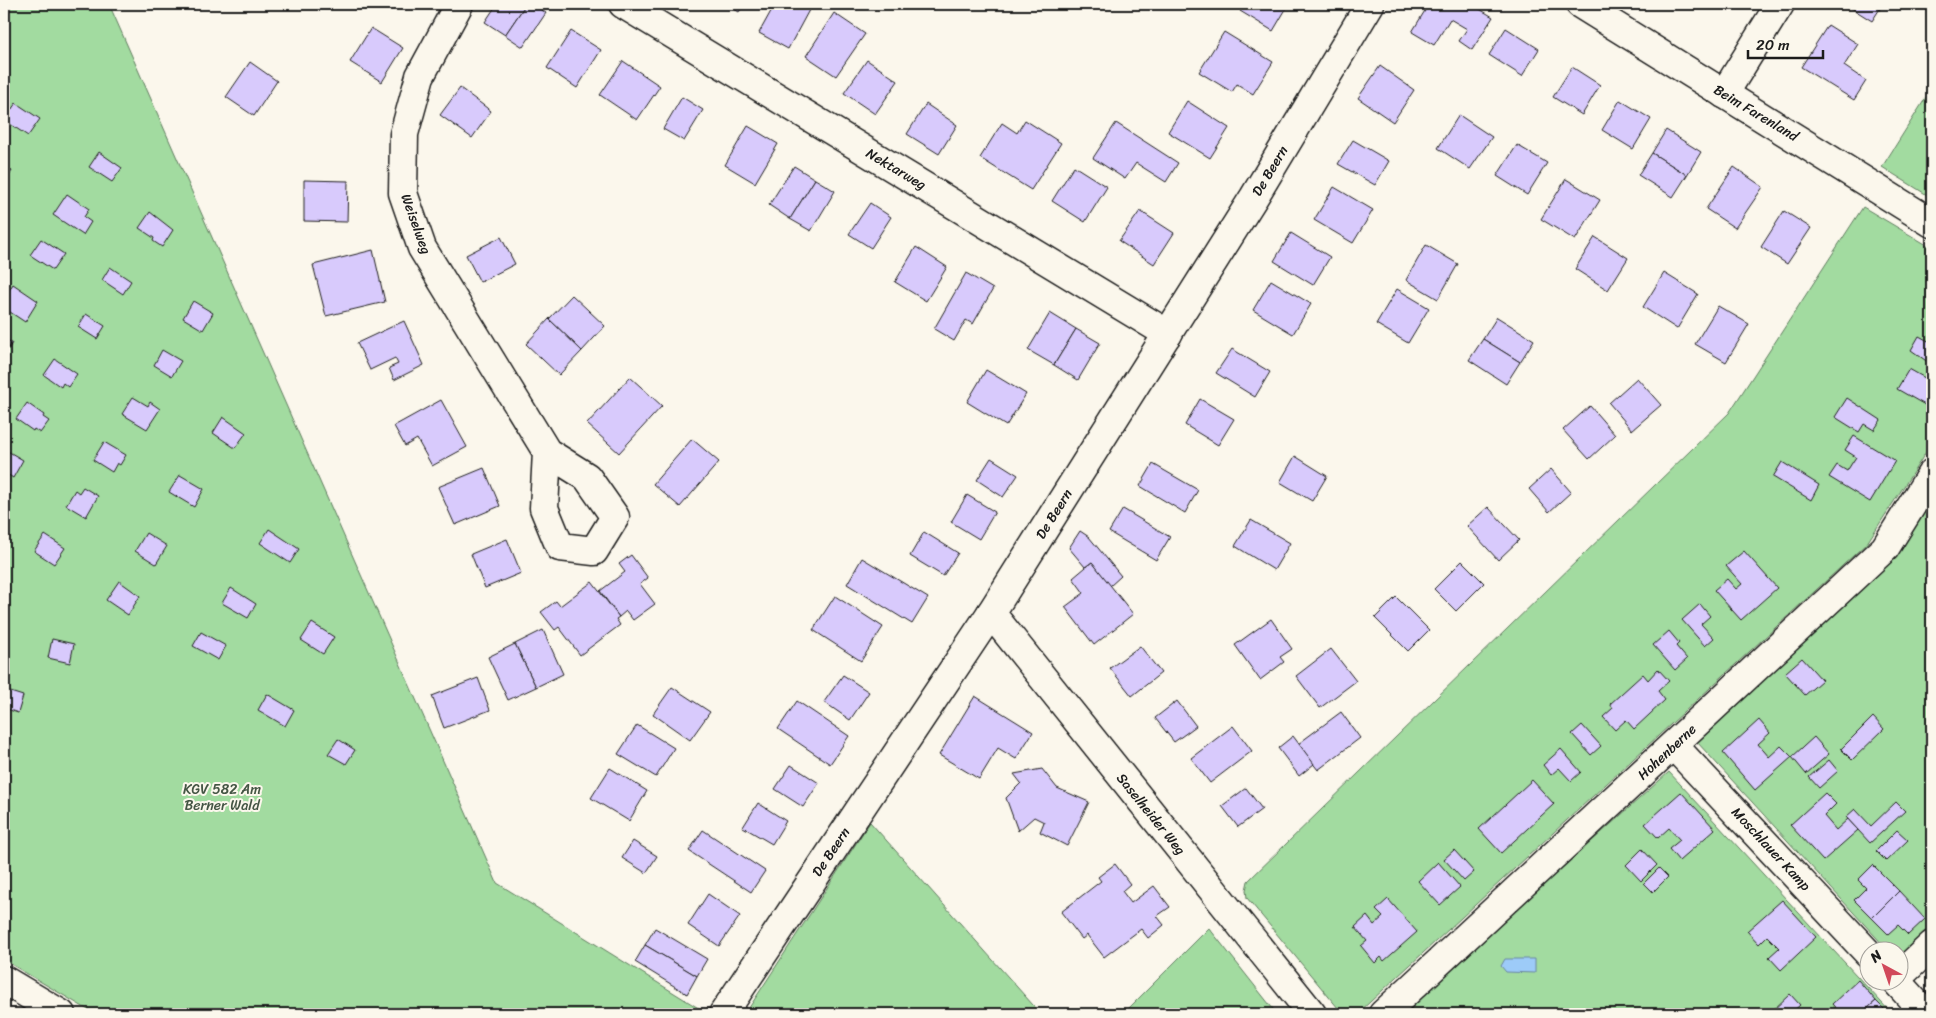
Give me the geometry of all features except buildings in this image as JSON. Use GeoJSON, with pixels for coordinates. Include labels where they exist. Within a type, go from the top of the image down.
{"type":"FeatureCollection","features":[{"type":"Feature","properties":{"kind":"street","name":"Weiselweg"},"geometry":{"type":"LineString","coordinates":[[459,4],[420,76],[404,134],[403,193],[422,248],[547,452]]}},
{"type":"Feature","properties":{"kind":"street","name":"Nektarweg"},"geometry":{"type":"LineString","coordinates":[[623,4],[1168,334]]}},
{"type":"Feature","properties":{"kind":"street","name":"De Beern"},"geometry":{"type":"LineString","coordinates":[[722,1014],[991,613],[1254,198],[1370,4]]}},
{"type":"Feature","properties":{"kind":"street","name":"Beim Farenland"},"geometry":{"type":"LineString","coordinates":[[1580,4],[1932,223]]}},
{"type":"Feature","properties":{"kind":"street"},"geometry":{"type":"LineString","coordinates":[[1724,94],[1780,4]]}},
{"type":"Feature","properties":{"kind":"street","name":"Hohenberne"},"geometry":{"type":"LineString","coordinates":[[1383,1014],[1674,746],[1885,548],[1932,473]]}},
{"type":"Feature","properties":{"kind":"street","name":"Saselheider Weg"},"geometry":{"type":"LineString","coordinates":[[991,613],[1312,1014]]}},
{"type":"Feature","properties":{"kind":"street","name":"Moschlauer Kamp"},"geometry":{"type":"LineString","coordinates":[[1674,746],[1858,942]]}},
{"type":"Feature","properties":{"kind":"street"},"geometry":{"type":"LineString","coordinates":[[1908,968],[1932,945]]}},
{"type":"Feature","properties":{"kind":"street"},"geometry":{"type":"LineString","coordinates":[[4,980],[61,1014]]}},
{"type":"Feature","properties":{"kind":"street"},"geometry":{"type":"LineString","coordinates":[[1904,990],[1926,1014]]}},
{"type":"Feature","properties":{"kind":"green space","name":"KGV 582 Am Berner Wald"},"geometry":{"type":"Polygon","coordinates":[[[4,4],[109,4],[497,883],[708,1014],[95,1014],[4,960],[4,4]]]}},
{"type":"Feature","properties":{"kind":"green space"},"geometry":{"type":"Polygon","coordinates":[[[1932,88],[1932,198],[1882,167],[1932,88]]]}},
{"type":"Feature","properties":{"kind":"green space"},"geometry":{"type":"Polygon","coordinates":[[[1863,207],[1932,248],[1932,443],[1867,543],[1357,1014],[1343,1014],[1247,898],[1248,881],[1729,413],[1863,207]]]}},
{"type":"Feature","properties":{"kind":"green space"},"geometry":{"type":"Polygon","coordinates":[[[1932,499],[1932,925],[1908,947],[1908,940],[1879,940],[1697,742],[1896,556],[1932,499]]]}},
{"type":"Feature","properties":{"kind":"green space"},"geometry":{"type":"Polygon","coordinates":[[[1669,772],[1858,977],[1858,990],[1870,990],[1892,1014],[1399,1014],[1669,772]]]}},
{"type":"Feature","properties":{"kind":"green space"},"geometry":{"type":"Polygon","coordinates":[[[870,822],[1041,1014],[745,1014],[870,822]]]}},
{"type":"Feature","properties":{"kind":"green space"},"geometry":{"type":"Polygon","coordinates":[[[1209,928],[1277,1014],[1123,1014],[1209,928]]]}},
{"type":"Feature","properties":{"kind":"water"},"geometry":{"type":"Polygon","coordinates":[[[1505,959],[1535,959],[1535,973],[1506,972],[1501,966],[1505,959]]]}}]}
